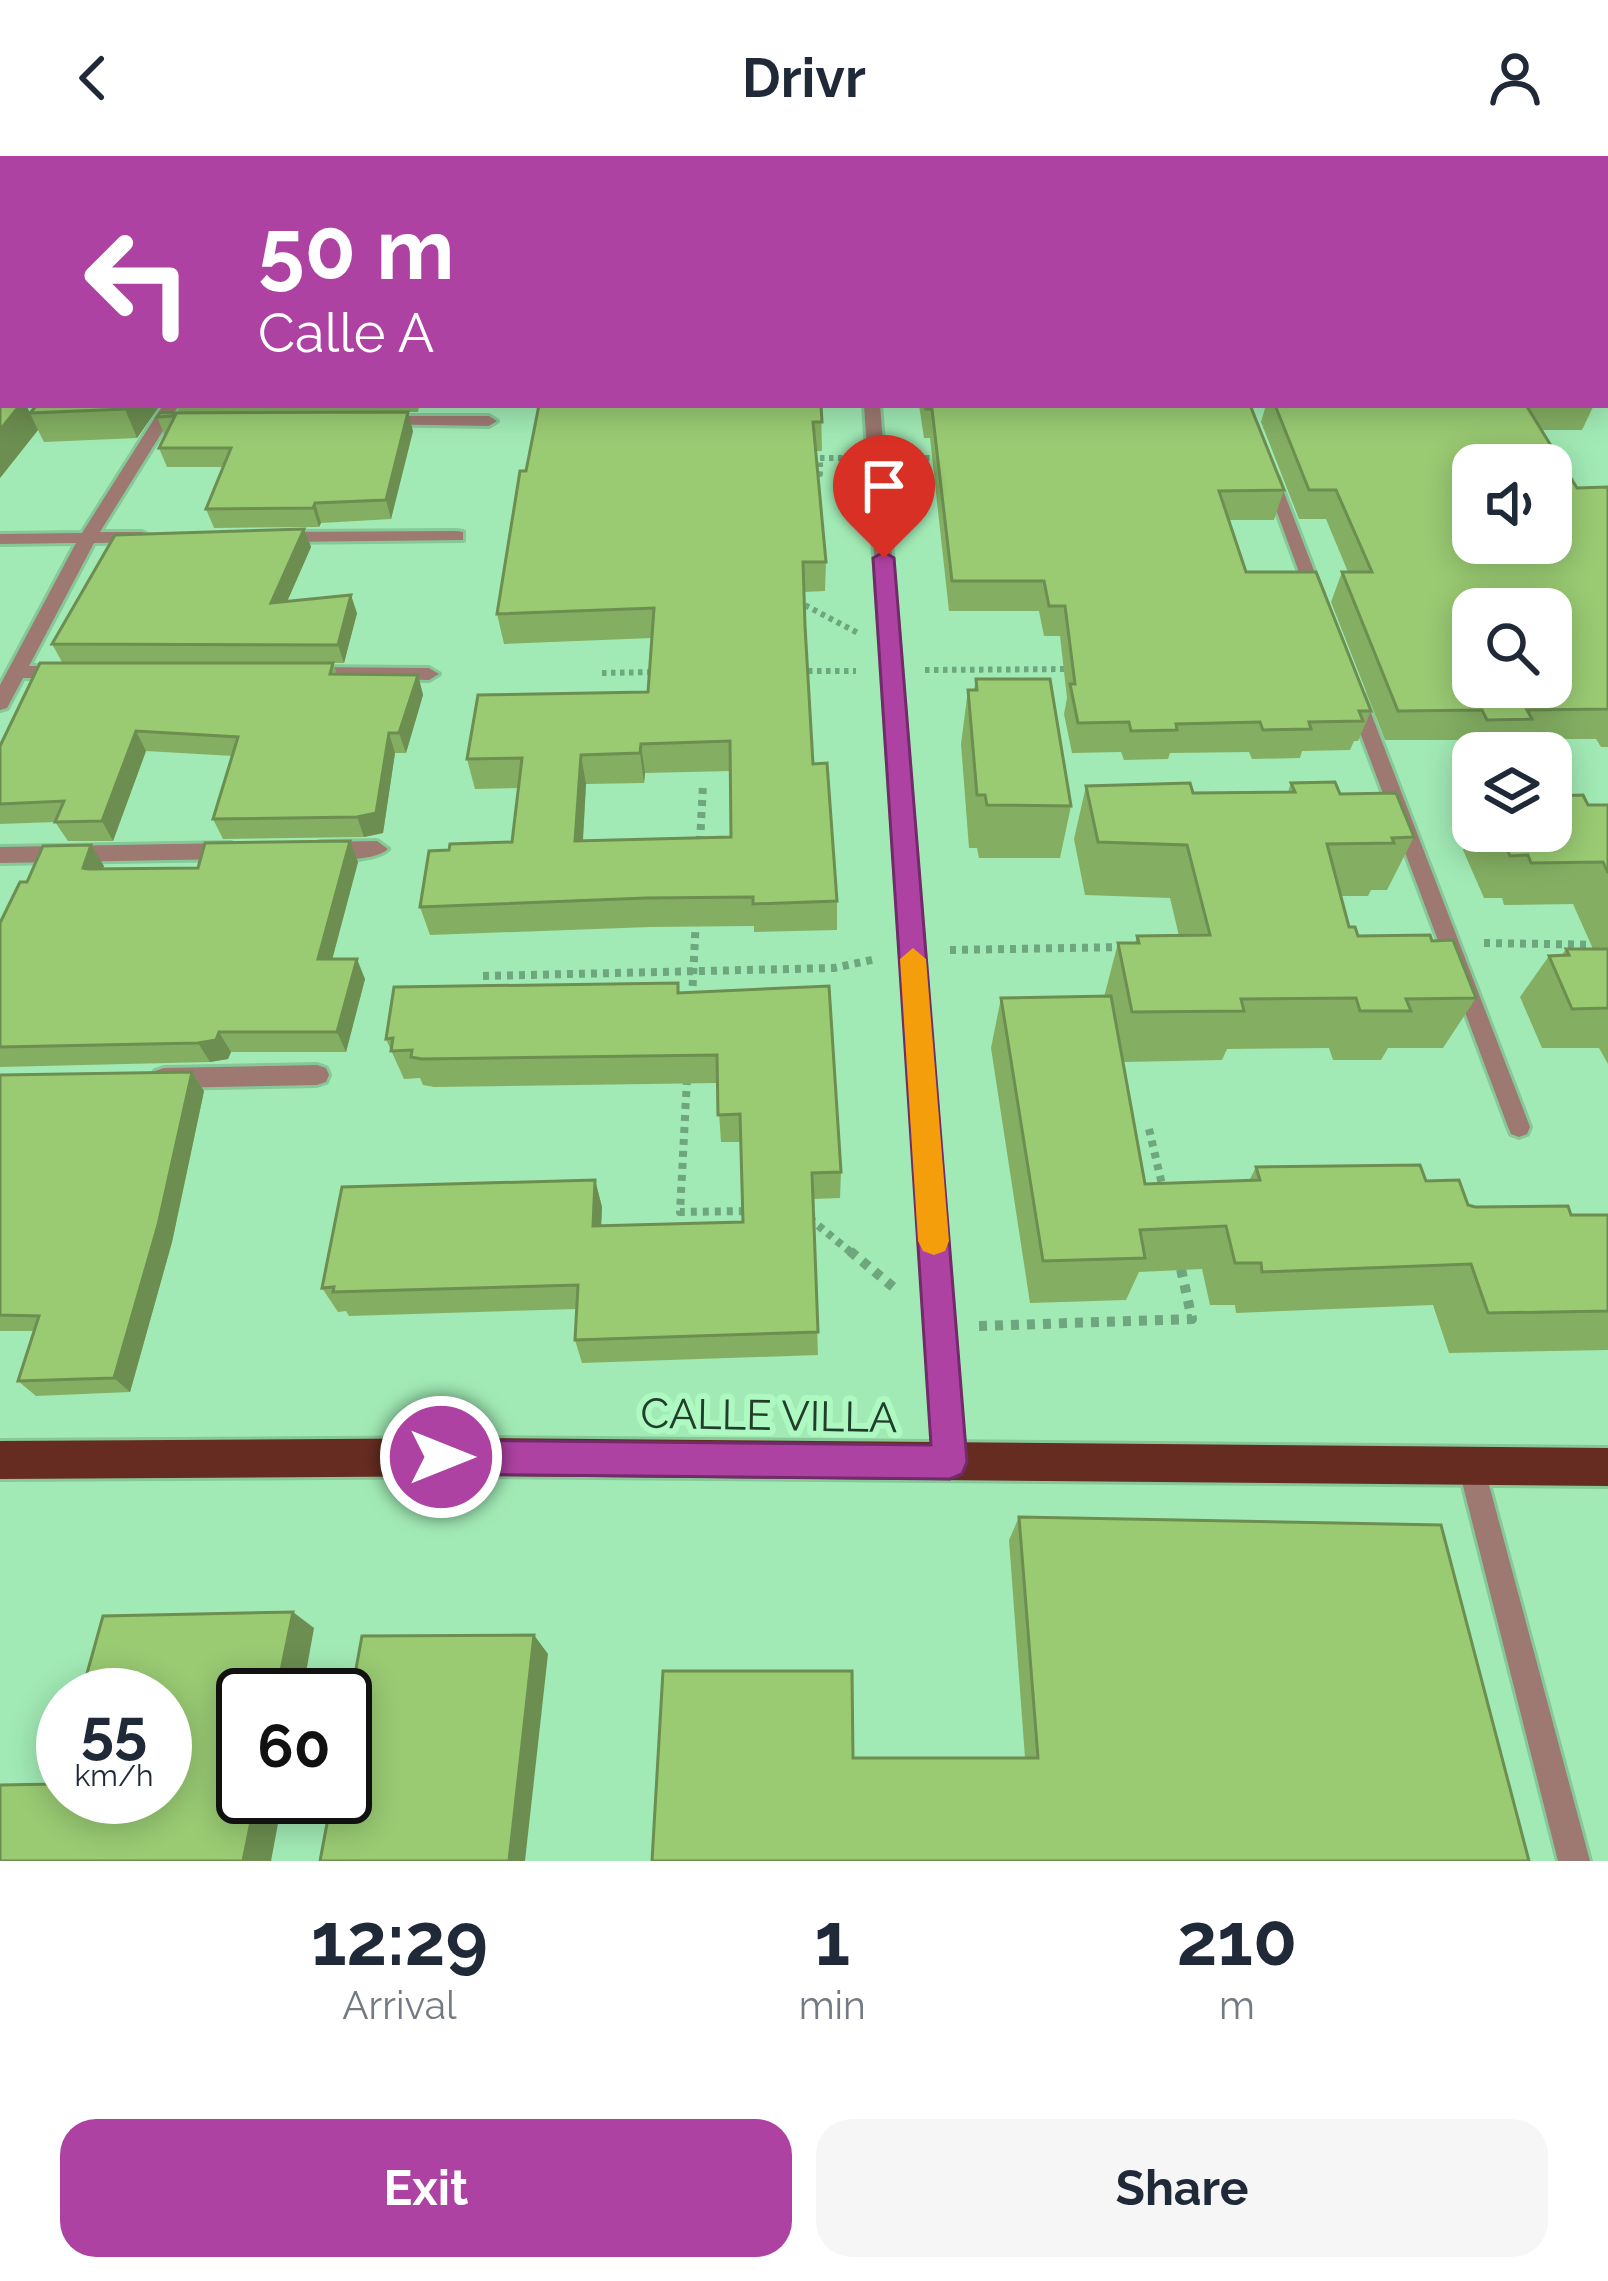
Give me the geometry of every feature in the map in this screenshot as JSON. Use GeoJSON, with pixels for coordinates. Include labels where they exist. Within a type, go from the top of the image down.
{"type":"FeatureCollection","features":[{"type":"Feature","properties":{"kind":"main road","name":"CALLE VILLA"},"geometry":{"type":"LineString","coordinates":[[0,1460],[485,1457],[1608,1467]]}},
{"type":"Feature","properties":{"kind":"street"},"geometry":{"type":"LineString","coordinates":[[872,408],[950,1462]]}},
{"type":"Feature","properties":{"kind":"street"},"geometry":{"type":"LineString","coordinates":[[0,704],[88,537],[167,414],[186,422]]}},
{"type":"Feature","properties":{"kind":"street"},"geometry":{"type":"LineString","coordinates":[[349,421],[489,421]]}},
{"type":"Feature","properties":{"kind":"street"},"geometry":{"type":"LineString","coordinates":[[250,537],[457,536]]}},
{"type":"Feature","properties":{"kind":"street"},"geometry":{"type":"LineString","coordinates":[[0,539],[158,537]]}},
{"type":"Feature","properties":{"kind":"street"},"geometry":{"type":"LineString","coordinates":[[18,672],[87,672]]}},
{"type":"Feature","properties":{"kind":"street"},"geometry":{"type":"LineString","coordinates":[[292,673],[429,674]]}},
{"type":"Feature","properties":{"kind":"street"},"geometry":{"type":"LineString","coordinates":[[307,850],[377,849]]}},
{"type":"Feature","properties":{"kind":"street"},"geometry":{"type":"LineString","coordinates":[[0,855],[260,850]]}},
{"type":"Feature","properties":{"kind":"street"},"geometry":{"type":"LineString","coordinates":[[136,1078],[317,1075]]}},
{"type":"Feature","properties":{"kind":"lane"},"geometry":{"type":"LineString","coordinates":[[1261,451],[1320,606]]}},
{"type":"Feature","properties":{"kind":"lane"},"geometry":{"type":"LineString","coordinates":[[1344,667],[1519,1126]]}},
{"type":"Feature","properties":{"kind":"lane"},"geometry":{"type":"LineString","coordinates":[[1471,1466],[1574,1861]]}},
{"type":"Feature","properties":{"kind":"path"},"geometry":{"type":"LineString","coordinates":[[781,671],[1082,669]]}},
{"type":"Feature","properties":{"kind":"path"},"geometry":{"type":"LineString","coordinates":[[602,673],[669,672]]}},
{"type":"Feature","properties":{"kind":"path"},"geometry":{"type":"LineString","coordinates":[[699,854],[703,784]]}},
{"type":"Feature","properties":{"kind":"path"},"geometry":{"type":"LineString","coordinates":[[691,1015],[697,901]]}},
{"type":"Feature","properties":{"kind":"path"},"geometry":{"type":"LineString","coordinates":[[1448,943],[1608,945]]}},
{"type":"Feature","properties":{"kind":"path"},"geometry":{"type":"LineString","coordinates":[[483,976],[834,968],[913,950],[1145,947]]}},
{"type":"Feature","properties":{"kind":"path"},"geometry":{"type":"LineString","coordinates":[[688,1059],[680,1212],[752,1211]]}},
{"type":"Feature","properties":{"kind":"path"},"geometry":{"type":"LineString","coordinates":[[1149,1129],[1168,1213]]}},
{"type":"Feature","properties":{"kind":"path"},"geometry":{"type":"LineString","coordinates":[[800,1211],[940,1327],[1192,1319],[1178,1256]]}},
{"type":"Feature","properties":{"kind":"building"},"geometry":{"type":"Polygon","coordinates":[[[0,408],[18,408],[0,430],[0,408]]]}},
{"type":"Feature","properties":{"kind":"building"},"geometry":{"type":"Polygon","coordinates":[[[34,408],[126,408],[125,409],[30,413],[34,408]]]}},
{"type":"Feature","properties":{"kind":"building"},"geometry":{"type":"Polygon","coordinates":[[[538,408],[821,408],[822,422],[813,422],[826,562],[803,562],[805,626],[813,764],[827,763],[837,901],[753,904],[753,897],[646,898],[420,907],[429,851],[449,850],[450,844],[512,842],[522,758],[467,759],[478,695],[648,692],[654,608],[497,614],[520,471],[526,471],[538,408]],[[730,741],[641,744],[640,753],[581,755],[575,841],[731,837],[730,741]]]}},
{"type":"Feature","properties":{"kind":"building"},"geometry":{"type":"Polygon","coordinates":[[[1251,408],[1284,490],[1219,491],[1246,572],[1316,572],[1371,711],[1359,711],[1363,721],[1309,722],[1311,729],[1263,730],[1260,722],[1176,724],[1177,730],[1131,731],[1129,722],[1078,723],[1070,684],[1075,684],[1065,606],[1049,606],[1044,581],[952,581],[932,409],[926,409],[1251,408]]]}},
{"type":"Feature","properties":{"kind":"building"},"geometry":{"type":"Polygon","coordinates":[[[1276,408],[1528,408],[1550,444],[1452,444],[1452,564],[1572,564],[1572,480],[1577,488],[1608,487],[1608,709],[1527,710],[1532,719],[1487,720],[1482,710],[1398,711],[1342,572],[1372,572],[1336,490],[1309,490],[1276,408]]]}},
{"type":"Feature","properties":{"kind":"building"},"geometry":{"type":"Polygon","coordinates":[[[408,412],[386,500],[315,503],[313,508],[206,509],[231,448],[159,448],[175,416],[157,417],[160,413],[408,412]]]}},
{"type":"Feature","properties":{"kind":"building"},"geometry":{"type":"Polygon","coordinates":[[[304,529],[271,603],[351,595],[338,645],[52,644],[115,535],[304,529]]]}},
{"type":"Feature","properties":{"kind":"building"},"geometry":{"type":"Polygon","coordinates":[[[40,663],[333,663],[330,674],[418,675],[399,733],[389,733],[376,813],[213,819],[238,737],[136,731],[102,821],[55,822],[64,801],[0,804],[0,746],[40,663]]]}},
{"type":"Feature","properties":{"kind":"building"},"geometry":{"type":"Polygon","coordinates":[[[976,679],[1050,679],[1071,806],[987,805],[985,795],[977,795],[968,690],[977,690],[976,679]]]}},
{"type":"Feature","properties":{"kind":"building"},"geometry":{"type":"Polygon","coordinates":[[[1335,782],[1340,794],[1396,793],[1414,837],[1392,838],[1394,843],[1327,844],[1349,927],[1355,927],[1358,936],[1430,935],[1432,941],[1453,940],[1476,998],[1406,999],[1411,1011],[1360,1011],[1356,998],[1241,999],[1244,1011],[1132,1012],[1118,943],[1139,943],[1137,936],[1210,935],[1187,845],[1098,842],[1086,786],[1190,783],[1193,793],[1295,792],[1291,783],[1335,782]]]}},
{"type":"Feature","properties":{"kind":"building"},"geometry":{"type":"Polygon","coordinates":[[[1572,795],[1583,795],[1588,805],[1608,805],[1608,873],[1603,862],[1531,863],[1528,855],[1510,856],[1508,852],[1572,852],[1572,795]]]}},
{"type":"Feature","properties":{"kind":"building"},"geometry":{"type":"Polygon","coordinates":[[[350,841],[318,959],[357,959],[337,1032],[219,1032],[216,1040],[198,1043],[0,1047],[0,923],[43,846],[91,845],[83,868],[88,869],[198,868],[205,843],[350,841]]]}},
{"type":"Feature","properties":{"kind":"building"},"geometry":{"type":"Polygon","coordinates":[[[1566,949],[1608,949],[1608,1008],[1572,1009],[1549,956],[1569,955],[1566,949]]]}},
{"type":"Feature","properties":{"kind":"building"},"geometry":{"type":"Polygon","coordinates":[[[678,983],[678,993],[829,986],[841,1172],[812,1173],[818,1332],[575,1340],[578,1285],[333,1292],[334,1287],[322,1288],[342,1187],[595,1180],[593,1226],[743,1222],[740,1114],[718,1115],[717,1055],[422,1059],[411,1057],[412,1050],[391,1051],[393,1038],[386,1039],[394,987],[678,983]]]}},
{"type":"Feature","properties":{"kind":"building"},"geometry":{"type":"Polygon","coordinates":[[[1111,996],[1145,1184],[1260,1180],[1256,1167],[1420,1165],[1426,1181],[1459,1180],[1468,1205],[1475,1207],[1568,1206],[1571,1215],[1608,1215],[1608,1311],[1488,1313],[1471,1264],[1262,1272],[1261,1263],[1235,1263],[1226,1226],[1140,1230],[1145,1258],[1043,1261],[1001,998],[1111,996]]]}},
{"type":"Feature","properties":{"kind":"building"},"geometry":{"type":"Polygon","coordinates":[[[192,1072],[158,1225],[114,1378],[18,1381],[39,1316],[0,1315],[0,1075],[192,1072]]]}},
{"type":"Feature","properties":{"kind":"building"},"geometry":{"type":"Polygon","coordinates":[[[1019,1517],[1441,1525],[1529,1861],[652,1861],[663,1671],[852,1671],[853,1758],[1038,1758],[1019,1517]]]}},
{"type":"Feature","properties":{"kind":"building"},"geometry":{"type":"Polygon","coordinates":[[[293,1612],[282,1668],[216,1668],[216,1824],[251,1824],[243,1861],[0,1861],[0,1785],[36,1784],[36,1824],[192,1824],[192,1668],[89,1668],[103,1616],[293,1612]]]}},
{"type":"Feature","properties":{"kind":"building"},"geometry":{"type":"Polygon","coordinates":[[[534,1635],[509,1861],[320,1861],[327,1824],[372,1824],[372,1668],[356,1668],[362,1636],[534,1635]]]}},
{"type":"Feature","properties":{"kind":"slow traffic"},"geometry":{"type":"LineString","coordinates":[[913,959],[934,1241]]}},
{"type":"Feature","properties":{"kind":"route"},"geometry":{"type":"LineString","coordinates":[[441,1457],[950,1462],[884,558]]}}]}
